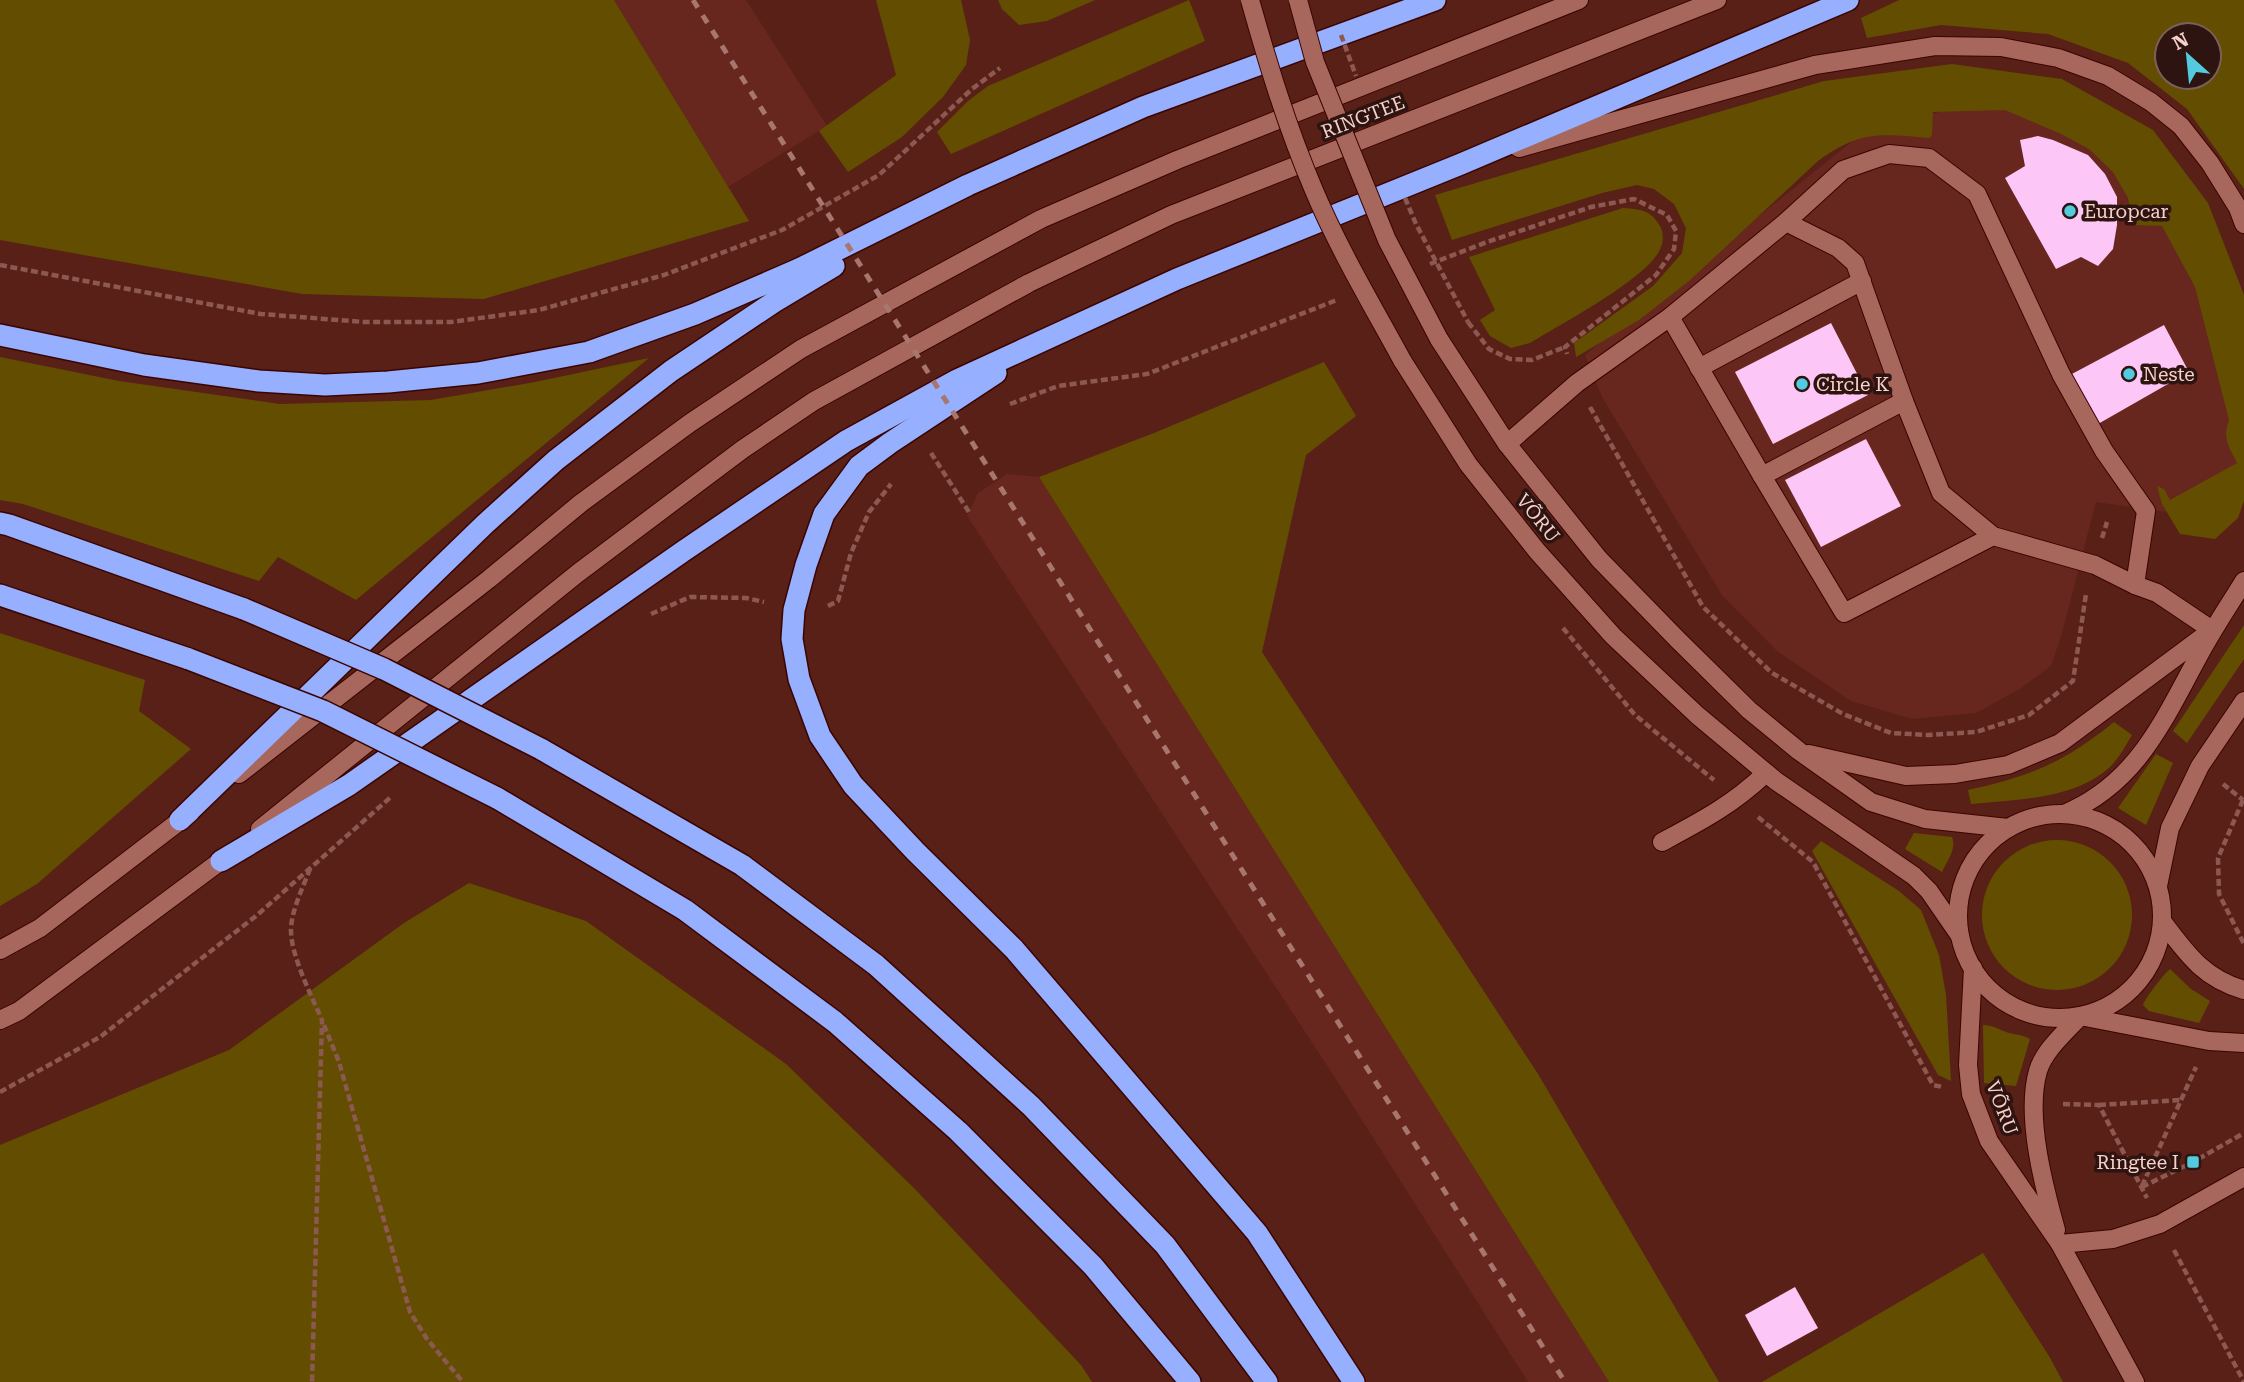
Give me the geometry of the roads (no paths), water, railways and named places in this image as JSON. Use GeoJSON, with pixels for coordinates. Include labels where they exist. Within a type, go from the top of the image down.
{"type":"FeatureCollection","features":[{"type":"Feature","properties":{"kind":"highway"},"geometry":{"type":"LineString","coordinates":[[0,335],[144,365],[259,381],[325,385],[478,373],[589,352],[695,314],[799,269],[968,185],[1143,107],[1435,0]]}},
{"type":"Feature","properties":{"kind":"highway"},"geometry":{"type":"LineString","coordinates":[[221,861],[349,785],[685,550],[846,442],[957,380],[1177,279],[1461,164],[1848,0]]}},
{"type":"Feature","properties":{"kind":"highway"},"geometry":{"type":"LineString","coordinates":[[180,820],[485,524],[556,460],[671,371],[774,302],[968,185]]}},
{"type":"Feature","properties":{"kind":"highway"},"geometry":{"type":"LineString","coordinates":[[1060,332],[859,466],[824,514],[806,565],[794,610],[792,639],[799,679],[820,736],[853,785],[1014,949],[1257,1233],[1354,1382]]}},
{"type":"Feature","properties":{"kind":"highway"},"geometry":{"type":"LineString","coordinates":[[0,523],[244,609],[384,669],[541,749],[742,865],[876,965],[1031,1106],[1165,1245],[1267,1382]]}},
{"type":"Feature","properties":{"kind":"highway"},"geometry":{"type":"LineString","coordinates":[[0,595],[188,659],[323,711],[497,798],[685,909],[835,1022],[958,1131],[1093,1266],[1190,1382]]}},
{"type":"Feature","properties":{"kind":"main road","name":"VÕRU"},"geometry":{"type":"LineString","coordinates":[[1250,0],[1276,91],[1313,188],[1349,265],[1402,360],[1468,464],[1536,551],[1614,636],[1697,715],[1766,772],[1914,876],[1960,936]]}},
{"type":"Feature","properties":{"kind":"main road","name":"VÕRU"},"geometry":{"type":"LineString","coordinates":[[1298,0],[1315,62],[1387,240],[1439,339],[1507,444],[1599,559],[1749,710],[1799,751],[1871,802],[1925,819],[2008,828]]}},
{"type":"Feature","properties":{"kind":"main road"},"geometry":{"type":"LineString","coordinates":[[1373,22],[1417,0]]}},
{"type":"Feature","properties":{"kind":"main road","name":"RINGTEE"},"geometry":{"type":"LineString","coordinates":[[0,950],[40,928],[489,579],[581,503],[690,423],[801,349],[1041,219],[1177,160],[1579,0]]}},
{"type":"Feature","properties":{"kind":"main road","name":"RINGTEE"},"geometry":{"type":"LineString","coordinates":[[0,1020],[19,1011],[221,861],[578,573],[743,449],[814,401],[1029,283],[1171,215],[1717,0]]}},
{"type":"Feature","properties":{"kind":"main road"},"geometry":{"type":"LineString","coordinates":[[1461,164],[1815,65],[1935,46],[2001,47],[2058,58],[2108,76],[2151,102],[2181,126],[2210,163],[2238,208],[2244,225]]}},
{"type":"Feature","properties":{"kind":"main road"},"geometry":{"type":"LineString","coordinates":[[1507,444],[1577,383],[1670,317],[1786,222],[1843,170],[1889,154],[1929,158],[1977,194],[2062,374],[2104,451],[2146,511],[2135,585]]}},
{"type":"Feature","properties":{"kind":"main road"},"geometry":{"type":"LineString","coordinates":[[1786,222],[1838,248],[1856,263],[1904,401],[1941,493],[1993,536],[2095,565],[2157,593],[2213,630]]}},
{"type":"Feature","properties":{"kind":"main road"},"geometry":{"type":"LineString","coordinates":[[1699,368],[1862,281]]}},
{"type":"Feature","properties":{"kind":"main road"},"geometry":{"type":"LineString","coordinates":[[1670,317],[1844,613],[1993,536]]}},
{"type":"Feature","properties":{"kind":"main road"},"geometry":{"type":"LineString","coordinates":[[1762,477],[1904,401]]}},
{"type":"Feature","properties":{"kind":"main road"},"geometry":{"type":"LineString","coordinates":[[2064,814],[2102,794],[2153,739],[2213,630],[2244,581]]}},
{"type":"Feature","properties":{"kind":"main road"},"geometry":{"type":"LineString","coordinates":[[1799,751],[1906,776],[1955,774],[2008,765],[2060,743],[2213,630]]}},
{"type":"Feature","properties":{"kind":"main road"},"geometry":{"type":"LineString","coordinates":[[2080,1016],[2112,1003],[2127,993],[2139,980],[2156,950],[2162,921],[2158,886],[2170,828],[2200,766],[2244,701]]}},
{"type":"Feature","properties":{"kind":"main road"},"geometry":{"type":"LineString","coordinates":[[1662,842],[1721,810],[1766,772]]}},
{"type":"Feature","properties":{"kind":"main road"},"geometry":{"type":"LineString","coordinates":[[2158,886],[2135,846],[2120,833],[2084,816],[2045,814],[2008,828],[1990,841],[1977,857],[1966,875],[1960,897],[1960,936],[1973,968],[1982,981],[1998,996],[2036,1015],[2080,1016],[2209,1041],[2244,1043]]}},
{"type":"Feature","properties":{"kind":"main road"},"geometry":{"type":"LineString","coordinates":[[2162,921],[2203,970],[2229,986],[2244,990]]}},
{"type":"Feature","properties":{"kind":"main road","name":"VÕRU"},"geometry":{"type":"LineString","coordinates":[[1973,968],[1968,1065],[1971,1094],[1989,1141],[2060,1244],[2135,1382]]}},
{"type":"Feature","properties":{"kind":"main road","name":"VÕRU"},"geometry":{"type":"LineString","coordinates":[[2060,1244],[2040,1176],[2033,1104],[2038,1070],[2049,1051],[2080,1016]]}},
{"type":"Feature","properties":{"kind":"main road"},"geometry":{"type":"LineString","coordinates":[[2060,1244],[2113,1240],[2160,1224],[2244,1177]]}},
{"type":"Feature","properties":{"kind":"railway"},"geometry":{"type":"LineString","coordinates":[[693,0],[1565,1382]]}},
{"type":"Feature","properties":{"kind":"place","name":"Europcar"},"geometry":{"type":"Point","coordinates":[2070,211]}},
{"type":"Feature","properties":{"kind":"place","name":"Neste"},"geometry":{"type":"Point","coordinates":[2129,374]}},
{"type":"Feature","properties":{"kind":"place","name":"Circle K"},"geometry":{"type":"Point","coordinates":[1802,384]}},
{"type":"Feature","properties":{"kind":"place","name":"Ringtee I"},"geometry":{"type":"Point","coordinates":[2193,1162]}}]}
